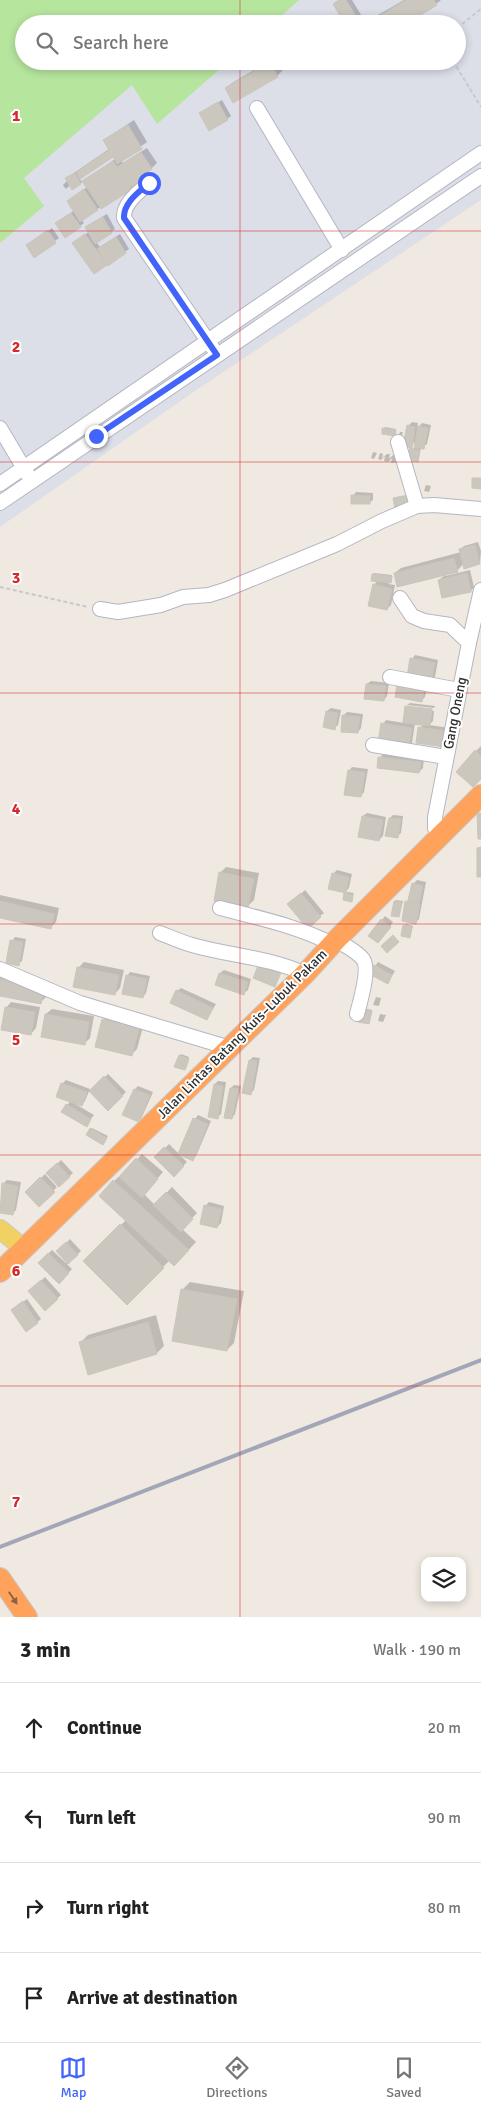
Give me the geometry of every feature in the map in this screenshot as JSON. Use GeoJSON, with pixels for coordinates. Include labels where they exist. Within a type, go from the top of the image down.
{"type":"FeatureCollection","features":[{"type":"Feature","properties":{"kind":"highway","name":"Jalan Lintas Batang Kuis–Lubuk Pakam"},"geometry":{"type":"LineString","coordinates":[[0,1272],[230,1048],[481,795]]}},
{"type":"Feature","properties":{"kind":"highway"},"geometry":{"type":"LineString","coordinates":[[0,1578],[27,1617]]}},
{"type":"Feature","properties":{"kind":"main road"},"geometry":{"type":"LineString","coordinates":[[0,1229],[24,1248]]}},
{"type":"Feature","properties":{"kind":"street"},"geometry":{"type":"LineString","coordinates":[[257,108],[342,250]]}},
{"type":"Feature","properties":{"kind":"street"},"geometry":{"type":"LineString","coordinates":[[0,484],[481,153]]}},
{"type":"Feature","properties":{"kind":"street"},"geometry":{"type":"LineString","coordinates":[[0,503],[481,176]]}},
{"type":"Feature","properties":{"kind":"street"},"geometry":{"type":"LineString","coordinates":[[149,183],[129,202],[125,208],[124,218],[217,355]]}},
{"type":"Feature","properties":{"kind":"street"},"geometry":{"type":"LineString","coordinates":[[0,428],[31,482]]}},
{"type":"Feature","properties":{"kind":"street"},"geometry":{"type":"LineString","coordinates":[[398,442],[417,506]]}},
{"type":"Feature","properties":{"kind":"street"},"geometry":{"type":"LineString","coordinates":[[100,609],[118,612],[162,605],[183,598],[217,592],[337,544],[417,506],[434,505],[481,509]]}},
{"type":"Feature","properties":{"kind":"street","name":"Gang Oneng"},"geometry":{"type":"LineString","coordinates":[[439,837],[435,828],[435,817],[468,643],[481,590]]}},
{"type":"Feature","properties":{"kind":"street"},"geometry":{"type":"LineString","coordinates":[[400,598],[412,616],[424,621],[450,625],[468,643]]}},
{"type":"Feature","properties":{"kind":"street"},"geometry":{"type":"LineString","coordinates":[[390,677],[459,690]]}},
{"type":"Feature","properties":{"kind":"street"},"geometry":{"type":"LineString","coordinates":[[373,745],[446,757]]}},
{"type":"Feature","properties":{"kind":"street"},"geometry":{"type":"LineString","coordinates":[[220,908],[288,925],[334,942],[361,957],[365,963],[365,972],[357,1014]]}},
{"type":"Feature","properties":{"kind":"street"},"geometry":{"type":"LineString","coordinates":[[160,933],[192,945],[256,958],[292,968],[304,974]]}},
{"type":"Feature","properties":{"kind":"street"},"geometry":{"type":"LineString","coordinates":[[0,969],[80,1003],[230,1048]]}},
{"type":"Feature","properties":{"kind":"path"},"geometry":{"type":"LineString","coordinates":[[466,21],[481,9]]}},
{"type":"Feature","properties":{"kind":"path"},"geometry":{"type":"LineString","coordinates":[[458,70],[481,107]]}},
{"type":"Feature","properties":{"kind":"path"},"geometry":{"type":"LineString","coordinates":[[0,586],[100,609]]}},
{"type":"Feature","properties":{"kind":"shaded area"},"geometry":{"type":"Polygon","coordinates":[[[0,0],[481,0],[481,200],[192,393],[0,527],[0,0]]]}},
{"type":"Feature","properties":{"kind":"green space"},"geometry":{"type":"Polygon","coordinates":[[[0,0],[299,0],[282,15],[15,15],[15,70],[219,70],[157,124],[132,85],[24,178],[44,206],[0,243],[0,0]]]}},
{"type":"Feature","properties":{"kind":"building"},"geometry":{"type":"Polygon","coordinates":[[[339,0],[346,0],[355,15],[340,15],[333,4],[339,0]]]}},
{"type":"Feature","properties":{"kind":"building"},"geometry":{"type":"Polygon","coordinates":[[[406,0],[434,0],[437,5],[421,15],[381,15],[406,0]]]}},
{"type":"Feature","properties":{"kind":"building"},"geometry":{"type":"Polygon","coordinates":[[[256,70],[274,70],[278,77],[233,103],[225,88],[256,70]]]}},
{"type":"Feature","properties":{"kind":"building"},"geometry":{"type":"Polygon","coordinates":[[[218,102],[228,120],[209,131],[199,113],[218,102]]]}},
{"type":"Feature","properties":{"kind":"building"},"geometry":{"type":"Polygon","coordinates":[[[128,125],[142,149],[117,164],[113,157],[80,179],[76,172],[109,150],[103,140],[128,125]]]}},
{"type":"Feature","properties":{"kind":"building"},"geometry":{"type":"Polygon","coordinates":[[[141,152],[152,169],[140,177],[142,180],[130,187],[131,190],[101,209],[82,181],[113,161],[117,167],[141,152]]]}},
{"type":"Feature","properties":{"kind":"building"},"geometry":{"type":"Polygon","coordinates":[[[75,173],[81,184],[72,190],[65,178],[75,173]]]}},
{"type":"Feature","properties":{"kind":"building"},"geometry":{"type":"Polygon","coordinates":[[[84,189],[98,210],[80,222],[67,201],[84,189]]]}},
{"type":"Feature","properties":{"kind":"building"},"geometry":{"type":"Polygon","coordinates":[[[71,213],[81,227],[65,238],[55,223],[71,213]]]}},
{"type":"Feature","properties":{"kind":"building"},"geometry":{"type":"Polygon","coordinates":[[[103,217],[112,233],[95,244],[85,227],[103,217]]]}},
{"type":"Feature","properties":{"kind":"building"},"geometry":{"type":"Polygon","coordinates":[[[48,230],[56,243],[34,258],[26,245],[48,230]]]}},
{"type":"Feature","properties":{"kind":"building"},"geometry":{"type":"Polygon","coordinates":[[[85,234],[107,265],[94,274],[72,243],[85,234]]]}},
{"type":"Feature","properties":{"kind":"building"},"geometry":{"type":"Polygon","coordinates":[[[116,237],[126,253],[108,266],[97,249],[116,237]]]}},
{"type":"Feature","properties":{"kind":"building"},"geometry":{"type":"Polygon","coordinates":[[[407,425],[415,427],[412,448],[403,446],[407,425]]]}},
{"type":"Feature","properties":{"kind":"building"},"geometry":{"type":"Polygon","coordinates":[[[418,426],[428,428],[424,449],[414,448],[418,426]]]}},
{"type":"Feature","properties":{"kind":"building"},"geometry":{"type":"Polygon","coordinates":[[[382,428],[396,430],[395,436],[382,434],[382,428]]]}},
{"type":"Feature","properties":{"kind":"building"},"geometry":{"type":"Polygon","coordinates":[[[410,448],[420,451],[418,462],[407,460],[410,448]]]}},
{"type":"Feature","properties":{"kind":"building"},"geometry":{"type":"Polygon","coordinates":[[[472,478],[481,478],[481,489],[472,488],[472,478]]]}},
{"type":"Feature","properties":{"kind":"building"},"geometry":{"type":"Polygon","coordinates":[[[351,495],[370,496],[370,504],[351,504],[351,495]]]}},
{"type":"Feature","properties":{"kind":"building"},"geometry":{"type":"Polygon","coordinates":[[[406,496],[408,507],[395,509],[393,498],[406,496]]]}},
{"type":"Feature","properties":{"kind":"building"},"geometry":{"type":"Polygon","coordinates":[[[475,545],[480,564],[464,569],[459,549],[475,545]]]}},
{"type":"Feature","properties":{"kind":"building"},"geometry":{"type":"Polygon","coordinates":[[[454,558],[458,572],[397,587],[394,573],[454,558]]]}},
{"type":"Feature","properties":{"kind":"building"},"geometry":{"type":"Polygon","coordinates":[[[467,573],[471,592],[442,598],[438,580],[467,573]]]}},
{"type":"Feature","properties":{"kind":"building"},"geometry":{"type":"Polygon","coordinates":[[[372,574],[392,576],[391,583],[371,581],[372,574]]]}},
{"type":"Feature","properties":{"kind":"building"},"geometry":{"type":"Polygon","coordinates":[[[373,584],[392,589],[387,610],[368,606],[373,584]]]}},
{"type":"Feature","properties":{"kind":"building"},"geometry":{"type":"Polygon","coordinates":[[[410,658],[435,663],[431,681],[407,677],[410,658]]]}},
{"type":"Feature","properties":{"kind":"building"},"geometry":{"type":"Polygon","coordinates":[[[366,684],[386,686],[384,701],[364,699],[366,684]]]}},
{"type":"Feature","properties":{"kind":"building"},"geometry":{"type":"Polygon","coordinates":[[[397,685],[424,690],[422,702],[395,697],[397,685]]]}},
{"type":"Feature","properties":{"kind":"building"},"geometry":{"type":"Polygon","coordinates":[[[405,706],[432,709],[430,726],[403,723],[405,706]]]}},
{"type":"Feature","properties":{"kind":"building"},"geometry":{"type":"Polygon","coordinates":[[[326,711],[338,713],[335,730],[323,727],[326,711]]]}},
{"type":"Feature","properties":{"kind":"building"},"geometry":{"type":"Polygon","coordinates":[[[342,715],[360,717],[358,733],[341,732],[342,715]]]}},
{"type":"Feature","properties":{"kind":"building"},"geometry":{"type":"Polygon","coordinates":[[[381,723],[412,728],[409,748],[378,743],[381,723]]]}},
{"type":"Feature","properties":{"kind":"building"},"geometry":{"type":"Polygon","coordinates":[[[418,727],[447,731],[445,747],[416,743],[418,727]]]}},
{"type":"Feature","properties":{"kind":"building"},"geometry":{"type":"Polygon","coordinates":[[[475,750],[481,756],[481,779],[473,787],[456,772],[475,750]]]}},
{"type":"Feature","properties":{"kind":"building"},"geometry":{"type":"Polygon","coordinates":[[[378,757],[421,762],[419,773],[377,768],[378,757]]]}},
{"type":"Feature","properties":{"kind":"building"},"geometry":{"type":"Polygon","coordinates":[[[348,770],[365,772],[361,797],[344,795],[348,770]]]}},
{"type":"Feature","properties":{"kind":"building"},"geometry":{"type":"Polygon","coordinates":[[[477,813],[481,813],[481,839],[478,839],[477,813]]]}},
{"type":"Feature","properties":{"kind":"building"},"geometry":{"type":"Polygon","coordinates":[[[362,816],[383,820],[379,841],[358,837],[362,816]]]}},
{"type":"Feature","properties":{"kind":"building"},"geometry":{"type":"Polygon","coordinates":[[[389,818],[401,819],[398,838],[385,836],[389,818]]]}},
{"type":"Feature","properties":{"kind":"building"},"geometry":{"type":"Polygon","coordinates":[[[481,847],[481,877],[477,877],[477,848],[481,847]]]}},
{"type":"Feature","properties":{"kind":"building"},"geometry":{"type":"Polygon","coordinates":[[[219,872],[254,879],[248,907],[214,901],[219,872]]]}},
{"type":"Feature","properties":{"kind":"building"},"geometry":{"type":"Polygon","coordinates":[[[332,873],[349,877],[346,893],[328,889],[332,873]]]}},
{"type":"Feature","properties":{"kind":"building"},"geometry":{"type":"Polygon","coordinates":[[[412,883],[423,886],[417,912],[406,909],[412,883]]]}},
{"type":"Feature","properties":{"kind":"building"},"geometry":{"type":"Polygon","coordinates":[[[301,893],[321,917],[308,929],[287,904],[301,893]]]}},
{"type":"Feature","properties":{"kind":"building"},"geometry":{"type":"Polygon","coordinates":[[[344,893],[353,895],[352,902],[343,900],[344,893]]]}},
{"type":"Feature","properties":{"kind":"building"},"geometry":{"type":"Polygon","coordinates":[[[0,901],[54,914],[51,929],[0,918],[0,901]]]}},
{"type":"Feature","properties":{"kind":"building"},"geometry":{"type":"Polygon","coordinates":[[[394,901],[402,902],[399,917],[391,916],[394,901]]]}},
{"type":"Feature","properties":{"kind":"building"},"geometry":{"type":"Polygon","coordinates":[[[405,901],[420,904],[416,924],[402,921],[405,901]]]}},
{"type":"Feature","properties":{"kind":"building"},"geometry":{"type":"Polygon","coordinates":[[[381,919],[391,927],[378,943],[368,936],[381,919]]]}},
{"type":"Feature","properties":{"kind":"building"},"geometry":{"type":"Polygon","coordinates":[[[403,925],[412,927],[410,938],[401,936],[403,925]]]}},
{"type":"Feature","properties":{"kind":"building"},"geometry":{"type":"Polygon","coordinates":[[[393,935],[399,942],[387,953],[381,946],[393,935]]]}},
{"type":"Feature","properties":{"kind":"building"},"geometry":{"type":"Polygon","coordinates":[[[10,940],[23,942],[19,966],[6,963],[10,940]]]}},
{"type":"Feature","properties":{"kind":"building"},"geometry":{"type":"Polygon","coordinates":[[[260,961],[282,970],[275,987],[253,978],[260,961]]]}},
{"type":"Feature","properties":{"kind":"building"},"geometry":{"type":"Polygon","coordinates":[[[374,965],[392,975],[388,984],[369,974],[374,965]]]}},
{"type":"Feature","properties":{"kind":"building"},"geometry":{"type":"Polygon","coordinates":[[[77,967],[119,975],[115,995],[73,987],[77,967]]]}},
{"type":"Feature","properties":{"kind":"building"},"geometry":{"type":"Polygon","coordinates":[[[219,973],[248,982],[244,995],[215,985],[219,973]]]}},
{"type":"Feature","properties":{"kind":"building"},"geometry":{"type":"Polygon","coordinates":[[[126,975],[147,979],[143,998],[122,994],[126,975]]]}},
{"type":"Feature","properties":{"kind":"building"},"geometry":{"type":"Polygon","coordinates":[[[0,979],[44,989],[41,1004],[0,996],[0,979]]]}},
{"type":"Feature","properties":{"kind":"building"},"geometry":{"type":"Polygon","coordinates":[[[176,990],[213,1008],[207,1020],[170,1003],[176,990]]]}},
{"type":"Feature","properties":{"kind":"building"},"geometry":{"type":"Polygon","coordinates":[[[5,1007],[35,1012],[31,1035],[1,1030],[5,1007]]]}},
{"type":"Feature","properties":{"kind":"building"},"geometry":{"type":"Polygon","coordinates":[[[360,1009],[372,1011],[369,1024],[358,1022],[360,1009]]]}},
{"type":"Feature","properties":{"kind":"building"},"geometry":{"type":"Polygon","coordinates":[[[45,1014],[89,1022],[85,1045],[41,1037],[45,1014]]]}},
{"type":"Feature","properties":{"kind":"building"},"geometry":{"type":"Polygon","coordinates":[[[102,1019],[139,1028],[132,1056],[95,1047],[102,1019]]]}},
{"type":"Feature","properties":{"kind":"building"},"geometry":{"type":"Polygon","coordinates":[[[179,1055],[189,1059],[185,1070],[174,1067],[179,1055]]]}},
{"type":"Feature","properties":{"kind":"building"},"geometry":{"type":"Polygon","coordinates":[[[249,1060],[257,1061],[251,1095],[242,1093],[249,1060]]]}},
{"type":"Feature","properties":{"kind":"building"},"geometry":{"type":"Polygon","coordinates":[[[104,1076],[123,1096],[108,1111],[89,1091],[104,1076]]]}},
{"type":"Feature","properties":{"kind":"building"},"geometry":{"type":"Polygon","coordinates":[[[61,1083],[87,1092],[82,1106],[56,1097],[61,1083]]]}},
{"type":"Feature","properties":{"kind":"building"},"geometry":{"type":"Polygon","coordinates":[[[214,1084],[223,1086],[218,1119],[208,1117],[214,1084]]]}},
{"type":"Feature","properties":{"kind":"building"},"geometry":{"type":"Polygon","coordinates":[[[230,1088],[238,1089],[232,1119],[224,1118],[230,1088]]]}},
{"type":"Feature","properties":{"kind":"building"},"geometry":{"type":"Polygon","coordinates":[[[134,1089],[150,1095],[139,1122],[122,1115],[134,1089]]]}},
{"type":"Feature","properties":{"kind":"building"},"geometry":{"type":"Polygon","coordinates":[[[66,1104],[91,1119],[87,1127],[61,1112],[66,1104]]]}},
{"type":"Feature","properties":{"kind":"building"},"geometry":{"type":"Polygon","coordinates":[[[193,1118],[208,1124],[193,1161],[178,1154],[193,1118]]]}},
{"type":"Feature","properties":{"kind":"building"},"geometry":{"type":"Polygon","coordinates":[[[90,1128],[107,1138],[103,1145],[86,1135],[90,1128]]]}},
{"type":"Feature","properties":{"kind":"building"},"geometry":{"type":"Polygon","coordinates":[[[164,1147],[184,1166],[174,1177],[154,1157],[164,1147]]]}},
{"type":"Feature","properties":{"kind":"building"},"geometry":{"type":"Polygon","coordinates":[[[136,1158],[158,1179],[142,1198],[119,1177],[136,1158]]]}},
{"type":"Feature","properties":{"kind":"building"},"geometry":{"type":"Polygon","coordinates":[[[57,1163],[70,1177],[59,1187],[46,1173],[57,1163]]]}},
{"type":"Feature","properties":{"kind":"building"},"geometry":{"type":"Polygon","coordinates":[[[40,1177],[55,1192],[39,1207],[25,1192],[40,1177]]]}},
{"type":"Feature","properties":{"kind":"building"},"geometry":{"type":"Polygon","coordinates":[[[113,1180],[189,1250],[174,1266],[99,1196],[113,1180]]]}},
{"type":"Feature","properties":{"kind":"building"},"geometry":{"type":"Polygon","coordinates":[[[2,1183],[18,1186],[13,1215],[0,1213],[2,1183]]]}},
{"type":"Feature","properties":{"kind":"building"},"geometry":{"type":"Polygon","coordinates":[[[166,1192],[193,1219],[181,1232],[153,1205],[166,1192]]]}},
{"type":"Feature","properties":{"kind":"building"},"geometry":{"type":"Polygon","coordinates":[[[204,1205],[222,1209],[217,1228],[200,1224],[204,1205]]]}},
{"type":"Feature","properties":{"kind":"building"},"geometry":{"type":"Polygon","coordinates":[[[120,1224],[164,1268],[127,1305],[83,1261],[120,1224]]]}},
{"type":"Feature","properties":{"kind":"building"},"geometry":{"type":"Polygon","coordinates":[[[66,1242],[78,1255],[68,1264],[56,1251],[66,1242]]]}},
{"type":"Feature","properties":{"kind":"building"},"geometry":{"type":"Polygon","coordinates":[[[48,1253],[69,1273],[59,1284],[38,1263],[48,1253]]]}},
{"type":"Feature","properties":{"kind":"building"},"geometry":{"type":"Polygon","coordinates":[[[41,1280],[58,1299],[45,1311],[28,1291],[41,1280]]]}},
{"type":"Feature","properties":{"kind":"building"},"geometry":{"type":"Polygon","coordinates":[[[181,1289],[237,1299],[227,1351],[172,1341],[181,1289]]]}},
{"type":"Feature","properties":{"kind":"building"},"geometry":{"type":"Polygon","coordinates":[[[23,1301],[38,1323],[26,1332],[11,1310],[23,1301]]]}},
{"type":"Feature","properties":{"kind":"building"},"geometry":{"type":"Polygon","coordinates":[[[148,1322],[157,1354],[88,1375],[79,1342],[148,1322]]]}},
{"type":"Feature","properties":{"kind":"railway"},"geometry":{"type":"LineString","coordinates":[[0,1547],[481,1360]]}},
{"type":"Feature","properties":{"kind":"route"},"geometry":{"type":"LineString","coordinates":[[96,436],[217,355],[124,218],[125,208],[129,202],[149,183]]}}]}
